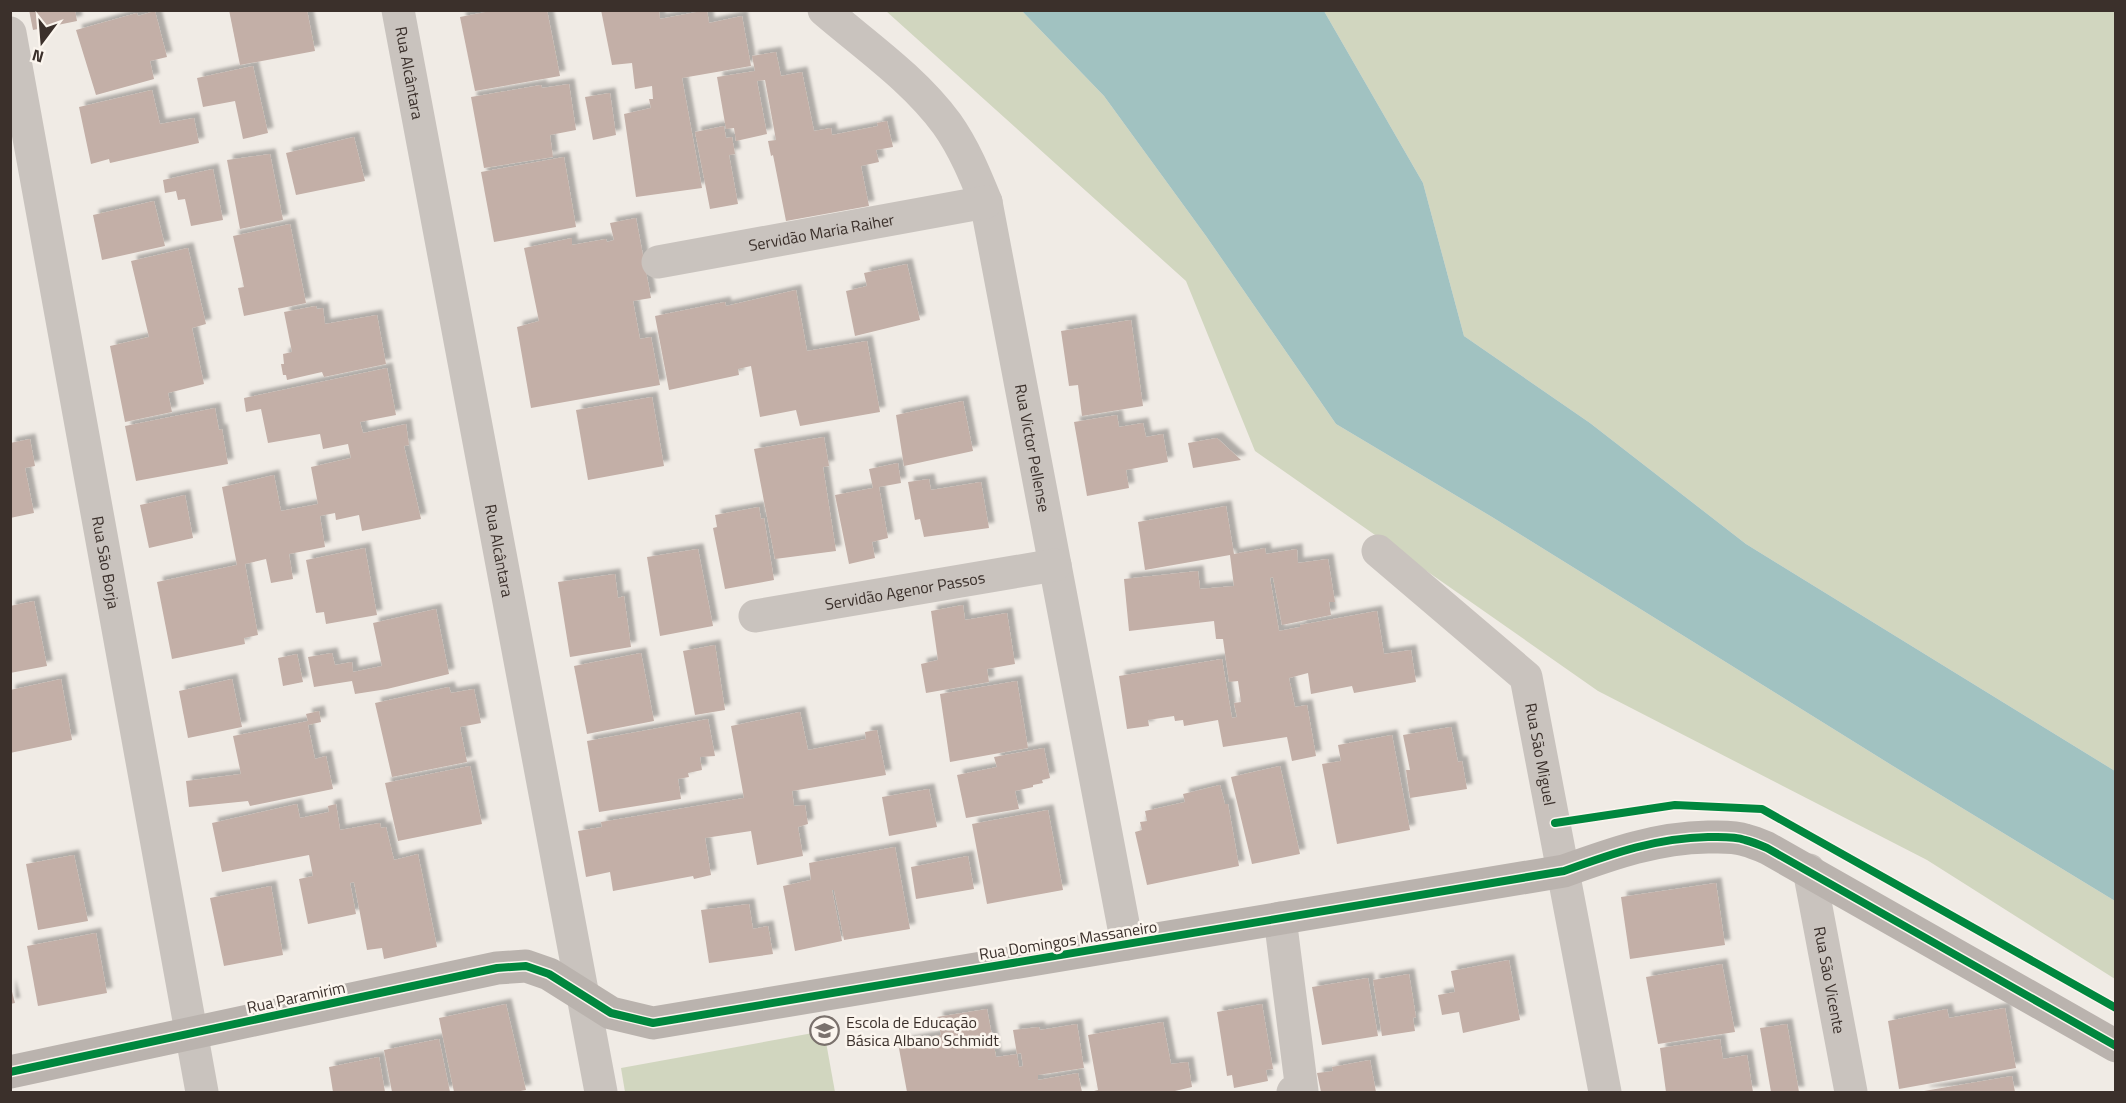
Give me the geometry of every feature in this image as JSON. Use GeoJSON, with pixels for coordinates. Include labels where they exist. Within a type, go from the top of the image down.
{"type":"FeatureCollection","features":[{"type":"Feature","properties":{"kind":"street","name":"Rua Alcântara"},"geometry":{"type":"LineString","coordinates":[[398,10],[601,1092]]}},
{"type":"Feature","properties":{"kind":"street","name":"Rua Victor Pellense"},"geometry":{"type":"LineString","coordinates":[[824,10],[910,83],[946,123],[968,158],[986,202],[1127,944]]}},
{"type":"Feature","properties":{"kind":"street","name":"Rua São Borja"},"geometry":{"type":"LineString","coordinates":[[10,33],[202,1092]]}},
{"type":"Feature","properties":{"kind":"street","name":"Servidão Maria Raiher"},"geometry":{"type":"LineString","coordinates":[[658,262],[986,202]]}},
{"type":"Feature","properties":{"kind":"street","name":"Rua São Miguel"},"geometry":{"type":"LineString","coordinates":[[1378,552],[1526,677],[1605,1092]]}},
{"type":"Feature","properties":{"kind":"street","name":"Servidão Agenor Passos"},"geometry":{"type":"LineString","coordinates":[[755,616],[1055,565]]}},
{"type":"Feature","properties":{"kind":"street","name":"Rua Domingos Massaneiro"},"geometry":{"type":"LineString","coordinates":[[582,994],[611,1013],[653,1023],[1564,871],[1622,850],[1657,842],[1684,838],[1720,837],[1744,839],[1809,870],[2115,1046]]}},
{"type":"Feature","properties":{"kind":"street","name":"Rua São Vicente"},"geometry":{"type":"LineString","coordinates":[[1809,870],[1851,1092]]}},
{"type":"Feature","properties":{"kind":"street"},"geometry":{"type":"LineString","coordinates":[[1280,918],[1302,1091],[1293,1092]]}},
{"type":"Feature","properties":{"kind":"street","name":"Rua Paramirim"},"geometry":{"type":"LineString","coordinates":[[10,1071],[497,968],[526,966],[549,974],[582,994]]}},
{"type":"Feature","properties":{"kind":"green space"},"geometry":{"type":"Polygon","coordinates":[[[886,11],[1022,11],[1104,96],[1206,236],[1336,424],[1492,517],[2115,901],[2115,979],[1927,860],[1598,691],[1255,451],[1186,281],[886,11]]]}},
{"type":"Feature","properties":{"kind":"green space"},"geometry":{"type":"Polygon","coordinates":[[[1324,11],[2115,11],[2115,771],[1746,544],[1590,423],[1464,336],[1423,183],[1324,11]]]}},
{"type":"Feature","properties":{"kind":"green space"},"geometry":{"type":"Polygon","coordinates":[[[824,1031],[835,1092],[625,1092],[621,1068],[824,1031]]]}},
{"type":"Feature","properties":{"kind":"water"},"geometry":{"type":"Polygon","coordinates":[[[1022,11],[1324,11],[1423,183],[1464,336],[1590,423],[1746,544],[2115,771],[2115,901],[1492,517],[1336,424],[1206,236],[1104,96],[1022,11]]]}},
{"type":"Feature","properties":{"kind":"building"},"geometry":{"type":"Polygon","coordinates":[[[29,10],[75,10],[77,21],[33,30],[29,10]]]}},
{"type":"Feature","properties":{"kind":"building"},"geometry":{"type":"Polygon","coordinates":[[[229,10],[307,10],[315,51],[240,65],[229,10]]]}},
{"type":"Feature","properties":{"kind":"building"},"geometry":{"type":"Polygon","coordinates":[[[496,10],[547,10],[560,76],[475,91],[460,17],[496,10]]]}},
{"type":"Feature","properties":{"kind":"building"},"geometry":{"type":"Polygon","coordinates":[[[601,10],[659,10],[660,19],[707,10],[709,23],[742,16],[751,66],[682,78],[702,188],[636,197],[624,114],[651,108],[649,99],[653,99],[652,86],[635,89],[632,63],[612,65],[601,10]]]}},
{"type":"Feature","properties":{"kind":"building"},"geometry":{"type":"Polygon","coordinates":[[[155,11],[167,57],[150,61],[154,79],[96,95],[76,30],[137,13],[138,16],[155,11]]]}},
{"type":"Feature","properties":{"kind":"building"},"geometry":{"type":"Polygon","coordinates":[[[776,52],[781,76],[802,72],[814,131],[831,128],[832,135],[878,126],[877,123],[887,121],[893,147],[876,150],[879,162],[861,166],[869,206],[786,221],[773,155],[771,156],[768,141],[776,140],[765,80],[757,81],[767,134],[736,141],[734,128],[726,129],[717,77],[755,71],[752,56],[776,52]]]}},
{"type":"Feature","properties":{"kind":"building"},"geometry":{"type":"Polygon","coordinates":[[[253,66],[268,133],[243,139],[235,101],[203,107],[197,78],[253,66]]]}},
{"type":"Feature","properties":{"kind":"building"},"geometry":{"type":"Polygon","coordinates":[[[569,84],[576,130],[550,135],[553,157],[484,168],[471,97],[541,85],[542,88],[569,84]]]}},
{"type":"Feature","properties":{"kind":"building"},"geometry":{"type":"Polygon","coordinates":[[[152,90],[160,124],[194,118],[199,143],[110,163],[109,159],[91,164],[79,107],[152,90]]]}},
{"type":"Feature","properties":{"kind":"building"},"geometry":{"type":"Polygon","coordinates":[[[610,93],[616,135],[593,140],[585,97],[610,93]]]}},
{"type":"Feature","properties":{"kind":"building"},"geometry":{"type":"Polygon","coordinates":[[[724,126],[726,138],[732,137],[735,154],[729,155],[738,204],[710,209],[695,132],[724,126]]]}},
{"type":"Feature","properties":{"kind":"building"},"geometry":{"type":"Polygon","coordinates":[[[354,137],[365,181],[296,195],[286,153],[354,137]]]}},
{"type":"Feature","properties":{"kind":"building"},"geometry":{"type":"Polygon","coordinates":[[[270,154],[283,220],[240,229],[227,160],[270,154]]]}},
{"type":"Feature","properties":{"kind":"building"},"geometry":{"type":"Polygon","coordinates":[[[564,157],[576,227],[494,242],[481,172],[564,157]]]}},
{"type":"Feature","properties":{"kind":"building"},"geometry":{"type":"Polygon","coordinates":[[[213,169],[223,220],[191,226],[185,199],[178,200],[176,191],[165,193],[163,180],[213,169]]]}},
{"type":"Feature","properties":{"kind":"building"},"geometry":{"type":"Polygon","coordinates":[[[154,201],[165,246],[102,260],[93,215],[154,201]]]}},
{"type":"Feature","properties":{"kind":"building"},"geometry":{"type":"Polygon","coordinates":[[[636,218],[651,298],[633,301],[640,339],[651,337],[660,385],[531,408],[517,327],[539,321],[524,248],[572,238],[572,245],[606,239],[607,242],[614,240],[610,223],[636,218]]]}},
{"type":"Feature","properties":{"kind":"building"},"geometry":{"type":"Polygon","coordinates":[[[290,224],[306,303],[244,316],[238,288],[244,287],[233,236],[290,224]]]}},
{"type":"Feature","properties":{"kind":"building"},"geometry":{"type":"Polygon","coordinates":[[[188,248],[206,324],[192,328],[204,384],[168,393],[172,412],[125,422],[110,346],[149,337],[131,261],[188,248]]]}},
{"type":"Feature","properties":{"kind":"building"},"geometry":{"type":"Polygon","coordinates":[[[907,264],[920,320],[855,336],[846,291],[867,286],[864,273],[907,264]]]}},
{"type":"Feature","properties":{"kind":"building"},"geometry":{"type":"Polygon","coordinates":[[[796,290],[807,351],[867,341],[880,412],[800,426],[796,410],[760,417],[751,366],[738,369],[739,375],[669,390],[655,316],[725,302],[726,306],[796,290]]]}},
{"type":"Feature","properties":{"kind":"building"},"geometry":{"type":"Polygon","coordinates":[[[316,306],[317,309],[323,308],[325,324],[377,315],[386,364],[324,377],[322,372],[287,380],[286,375],[283,375],[281,364],[284,364],[283,354],[292,352],[284,312],[316,306]]]}},
{"type":"Feature","properties":{"kind":"building"},"geometry":{"type":"Polygon","coordinates":[[[1131,320],[1143,406],[1082,416],[1078,385],[1069,386],[1061,331],[1131,320]]]}},
{"type":"Feature","properties":{"kind":"building"},"geometry":{"type":"Polygon","coordinates":[[[387,368],[396,415],[360,422],[363,433],[406,424],[409,445],[404,446],[421,519],[362,531],[359,515],[336,520],[335,513],[320,516],[325,547],[289,554],[293,579],[271,583],[266,559],[245,564],[258,635],[244,638],[245,644],[172,659],[157,582],[237,565],[222,487],[274,475],[281,511],[318,504],[311,467],[351,458],[348,444],[323,449],[320,434],[268,443],[261,409],[246,412],[244,398],[387,368]]]}},
{"type":"Feature","properties":{"kind":"building"},"geometry":{"type":"Polygon","coordinates":[[[652,397],[664,466],[588,480],[576,410],[652,397]]]}},
{"type":"Feature","properties":{"kind":"building"},"geometry":{"type":"Polygon","coordinates":[[[963,401],[973,451],[904,466],[896,415],[963,401]]]}},
{"type":"Feature","properties":{"kind":"building"},"geometry":{"type":"Polygon","coordinates":[[[215,408],[219,430],[222,429],[228,464],[136,481],[125,426],[215,408]]]}},
{"type":"Feature","properties":{"kind":"building"},"geometry":{"type":"Polygon","coordinates":[[[1117,415],[1119,427],[1143,423],[1146,437],[1163,434],[1168,462],[1126,470],[1129,488],[1087,496],[1074,422],[1117,415]]]}},
{"type":"Feature","properties":{"kind":"building"},"geometry":{"type":"Polygon","coordinates":[[[824,437],[829,466],[823,467],[836,551],[775,559],[754,449],[824,437]]]}},
{"type":"Feature","properties":{"kind":"building"},"geometry":{"type":"Polygon","coordinates":[[[1217,438],[1241,460],[1193,468],[1188,443],[1217,438]]]}},
{"type":"Feature","properties":{"kind":"building"},"geometry":{"type":"Polygon","coordinates":[[[30,439],[35,466],[25,468],[34,513],[10,518],[10,443],[30,439]]]}},
{"type":"Feature","properties":{"kind":"building"},"geometry":{"type":"Polygon","coordinates":[[[898,463],[901,483],[879,487],[888,538],[872,542],[875,558],[849,564],[835,495],[873,488],[869,469],[898,463]]]}},
{"type":"Feature","properties":{"kind":"building"},"geometry":{"type":"Polygon","coordinates":[[[929,479],[931,490],[981,482],[989,528],[924,537],[920,519],[915,520],[908,482],[929,479]]]}},
{"type":"Feature","properties":{"kind":"building"},"geometry":{"type":"Polygon","coordinates":[[[185,495],[193,538],[149,548],[140,505],[185,495]]]}},
{"type":"Feature","properties":{"kind":"building"},"geometry":{"type":"Polygon","coordinates":[[[1226,506],[1234,554],[1265,548],[1266,554],[1297,549],[1298,563],[1328,559],[1335,602],[1329,602],[1331,615],[1282,625],[1273,577],[1270,578],[1279,631],[1377,611],[1384,654],[1411,650],[1416,682],[1354,693],[1352,686],[1311,694],[1308,673],[1289,678],[1295,707],[1307,705],[1316,756],[1292,761],[1287,737],[1223,747],[1218,720],[1184,726],[1183,720],[1175,721],[1174,716],[1148,720],[1149,726],[1127,729],[1119,676],[1222,659],[1232,718],[1237,717],[1234,703],[1241,702],[1238,681],[1229,682],[1223,639],[1216,639],[1214,621],[1129,631],[1124,579],[1198,571],[1200,589],[1234,586],[1230,555],[1145,570],[1138,522],[1226,506]]]}},
{"type":"Feature","properties":{"kind":"building"},"geometry":{"type":"Polygon","coordinates":[[[759,507],[761,519],[764,518],[774,580],[725,589],[713,528],[717,527],[715,515],[759,507]]]}},
{"type":"Feature","properties":{"kind":"building"},"geometry":{"type":"Polygon","coordinates":[[[365,548],[377,615],[326,624],[324,612],[316,613],[306,560],[365,548]]]}},
{"type":"Feature","properties":{"kind":"building"},"geometry":{"type":"Polygon","coordinates":[[[698,549],[713,626],[660,636],[647,557],[698,549]]]}},
{"type":"Feature","properties":{"kind":"building"},"geometry":{"type":"Polygon","coordinates":[[[615,574],[618,598],[624,596],[631,647],[570,657],[558,582],[615,574]]]}},
{"type":"Feature","properties":{"kind":"building"},"geometry":{"type":"Polygon","coordinates":[[[34,601],[47,666],[10,673],[10,606],[34,601]]]}},
{"type":"Feature","properties":{"kind":"building"},"geometry":{"type":"Polygon","coordinates":[[[963,605],[965,620],[1007,613],[1015,664],[987,669],[989,682],[926,693],[921,664],[938,660],[931,611],[963,605]]]}},
{"type":"Feature","properties":{"kind":"building"},"geometry":{"type":"Polygon","coordinates":[[[436,609],[449,674],[355,694],[352,681],[314,687],[308,657],[332,653],[335,665],[352,662],[353,672],[382,666],[373,623],[436,609]]]}},
{"type":"Feature","properties":{"kind":"building"},"geometry":{"type":"Polygon","coordinates":[[[715,645],[725,710],[695,715],[683,651],[715,645]]]}},
{"type":"Feature","properties":{"kind":"building"},"geometry":{"type":"Polygon","coordinates":[[[641,653],[654,721],[587,734],[574,666],[641,653]]]}},
{"type":"Feature","properties":{"kind":"building"},"geometry":{"type":"Polygon","coordinates":[[[297,654],[303,682],[283,686],[278,658],[297,654]]]}},
{"type":"Feature","properties":{"kind":"building"},"geometry":{"type":"Polygon","coordinates":[[[61,679],[72,740],[10,753],[10,690],[61,679]]]}},
{"type":"Feature","properties":{"kind":"building"},"geometry":{"type":"Polygon","coordinates":[[[232,679],[242,727],[188,738],[179,691],[232,679]]]}},
{"type":"Feature","properties":{"kind":"building"},"geometry":{"type":"Polygon","coordinates":[[[1017,681],[1028,748],[950,762],[940,694],[1017,681]]]}},
{"type":"Feature","properties":{"kind":"building"},"geometry":{"type":"Polygon","coordinates":[[[449,687],[451,693],[474,689],[481,723],[460,727],[467,762],[392,777],[375,703],[449,687]]]}},
{"type":"Feature","properties":{"kind":"building"},"geometry":{"type":"Polygon","coordinates":[[[319,711],[321,722],[308,725],[315,759],[326,756],[333,789],[250,806],[248,801],[189,807],[186,781],[241,774],[233,736],[308,721],[306,714],[319,711]]]}},
{"type":"Feature","properties":{"kind":"building"},"geometry":{"type":"Polygon","coordinates":[[[800,712],[808,750],[866,739],[865,732],[877,730],[886,775],[792,791],[794,806],[805,805],[808,824],[798,827],[803,856],[757,865],[751,831],[705,838],[711,875],[694,879],[693,876],[613,891],[610,872],[586,877],[578,831],[602,827],[601,822],[744,798],[731,726],[800,712]]]}},
{"type":"Feature","properties":{"kind":"building"},"geometry":{"type":"Polygon","coordinates":[[[708,719],[715,756],[700,757],[702,770],[688,773],[689,777],[678,779],[681,799],[599,812],[587,741],[708,719]]]}},
{"type":"Feature","properties":{"kind":"building"},"geometry":{"type":"Polygon","coordinates":[[[1451,727],[1458,762],[1462,761],[1467,789],[1410,798],[1406,770],[1410,770],[1403,735],[1451,727]]]}},
{"type":"Feature","properties":{"kind":"building"},"geometry":{"type":"Polygon","coordinates":[[[1392,735],[1410,830],[1337,844],[1322,764],[1341,761],[1338,745],[1392,735]]]}},
{"type":"Feature","properties":{"kind":"building"},"geometry":{"type":"Polygon","coordinates":[[[1044,748],[1050,778],[1042,780],[1043,783],[1033,785],[1033,787],[1015,791],[1019,809],[966,818],[957,775],[997,767],[994,757],[1044,748]]]}},
{"type":"Feature","properties":{"kind":"building"},"geometry":{"type":"Polygon","coordinates":[[[470,766],[482,824],[398,841],[385,783],[470,766]]]}},
{"type":"Feature","properties":{"kind":"building"},"geometry":{"type":"Polygon","coordinates":[[[1280,766],[1300,854],[1252,864],[1231,777],[1280,766]]]}},
{"type":"Feature","properties":{"kind":"building"},"geometry":{"type":"Polygon","coordinates":[[[1220,785],[1225,804],[1228,804],[1239,866],[1147,885],[1135,832],[1142,830],[1140,822],[1147,821],[1145,811],[1185,802],[1183,794],[1220,785]]]}},
{"type":"Feature","properties":{"kind":"building"},"geometry":{"type":"Polygon","coordinates":[[[929,789],[937,827],[889,836],[882,797],[929,789]]]}},
{"type":"Feature","properties":{"kind":"building"},"geometry":{"type":"Polygon","coordinates":[[[297,804],[300,818],[329,812],[328,806],[336,804],[340,830],[380,823],[381,828],[386,827],[394,860],[418,854],[437,947],[384,959],[382,948],[367,950],[354,882],[350,883],[356,914],[308,924],[299,879],[313,876],[309,855],[222,872],[212,823],[297,804]]]}},
{"type":"Feature","properties":{"kind":"building"},"geometry":{"type":"Polygon","coordinates":[[[1048,810],[1063,890],[987,904],[972,824],[1048,810]]]}},
{"type":"Feature","properties":{"kind":"building"},"geometry":{"type":"Polygon","coordinates":[[[895,847],[910,929],[844,940],[834,890],[832,890],[842,941],[795,951],[783,886],[811,880],[809,863],[895,847]]]}},
{"type":"Feature","properties":{"kind":"building"},"geometry":{"type":"Polygon","coordinates":[[[74,855],[88,921],[38,930],[26,864],[74,855]]]}},
{"type":"Feature","properties":{"kind":"building"},"geometry":{"type":"Polygon","coordinates":[[[968,856],[974,889],[916,899],[911,867],[968,856]]]}},
{"type":"Feature","properties":{"kind":"building"},"geometry":{"type":"Polygon","coordinates":[[[1716,883],[1725,945],[1630,959],[1621,897],[1716,883]]]}},
{"type":"Feature","properties":{"kind":"building"},"geometry":{"type":"Polygon","coordinates":[[[271,886],[283,955],[224,966],[210,898],[271,886]]]}},
{"type":"Feature","properties":{"kind":"building"},"geometry":{"type":"Polygon","coordinates":[[[749,904],[753,929],[768,926],[773,954],[709,963],[701,910],[749,904]]]}},
{"type":"Feature","properties":{"kind":"building"},"geometry":{"type":"Polygon","coordinates":[[[96,933],[107,993],[38,1006],[27,946],[96,933]]]}},
{"type":"Feature","properties":{"kind":"building"},"geometry":{"type":"Polygon","coordinates":[[[1509,960],[1520,1020],[1463,1033],[1459,1012],[1442,1015],[1438,995],[1455,992],[1451,971],[1509,960]]]}},
{"type":"Feature","properties":{"kind":"building"},"geometry":{"type":"Polygon","coordinates":[[[1722,964],[1735,1032],[1658,1044],[1646,977],[1722,964]]]}},
{"type":"Feature","properties":{"kind":"building"},"geometry":{"type":"Polygon","coordinates":[[[1409,974],[1416,1017],[1413,1018],[1415,1031],[1382,1036],[1373,980],[1409,974]]]}},
{"type":"Feature","properties":{"kind":"building"},"geometry":{"type":"Polygon","coordinates":[[[1368,978],[1378,1036],[1322,1045],[1312,987],[1368,978]]]}},
{"type":"Feature","properties":{"kind":"building"},"geometry":{"type":"Polygon","coordinates":[[[10,984],[15,1003],[10,1004],[10,984]]]}},
{"type":"Feature","properties":{"kind":"building"},"geometry":{"type":"Polygon","coordinates":[[[506,1004],[526,1090],[454,1092],[439,1018],[506,1004]]]}},
{"type":"Feature","properties":{"kind":"building"},"geometry":{"type":"Polygon","coordinates":[[[1262,1004],[1273,1069],[1266,1070],[1268,1081],[1234,1088],[1232,1075],[1227,1076],[1217,1012],[1262,1004]]]}},
{"type":"Feature","properties":{"kind":"building"},"geometry":{"type":"Polygon","coordinates":[[[2005,1008],[2016,1068],[1899,1089],[1888,1021],[1947,1009],[1949,1018],[2005,1008]]]}},
{"type":"Feature","properties":{"kind":"building"},"geometry":{"type":"Polygon","coordinates":[[[987,1009],[996,1057],[1017,1054],[1013,1030],[1039,1027],[1040,1030],[1077,1024],[1084,1068],[1038,1075],[1038,1080],[1078,1073],[1082,1092],[907,1092],[898,1043],[941,1035],[937,1017],[987,1009]],[[1021,1053],[1017,1054],[1019,1067],[1023,1066],[1021,1053]]]}},
{"type":"Feature","properties":{"kind":"building"},"geometry":{"type":"Polygon","coordinates":[[[1163,1022],[1171,1064],[1188,1062],[1192,1087],[1175,1092],[1090,1092],[1098,1090],[1088,1035],[1163,1022]]]}},
{"type":"Feature","properties":{"kind":"building"},"geometry":{"type":"Polygon","coordinates":[[[1787,1024],[1799,1092],[1771,1092],[1760,1028],[1787,1024]]]}},
{"type":"Feature","properties":{"kind":"building"},"geometry":{"type":"Polygon","coordinates":[[[439,1039],[450,1092],[392,1092],[384,1050],[439,1039]]]}},
{"type":"Feature","properties":{"kind":"building"},"geometry":{"type":"Polygon","coordinates":[[[1720,1039],[1723,1059],[1747,1055],[1753,1092],[1666,1092],[1660,1048],[1720,1039]]]}},
{"type":"Feature","properties":{"kind":"building"},"geometry":{"type":"Polygon","coordinates":[[[379,1057],[385,1092],[333,1092],[329,1067],[379,1057]]]}},
{"type":"Feature","properties":{"kind":"building"},"geometry":{"type":"Polygon","coordinates":[[[1370,1060],[1376,1092],[1321,1092],[1317,1073],[1333,1071],[1332,1067],[1370,1060]]]}},
{"type":"Feature","properties":{"kind":"building"},"geometry":{"type":"Polygon","coordinates":[[[2012,1076],[2015,1092],[1924,1092],[1924,1091],[2012,1076]]]}},
{"type":"Feature","properties":{"kind":"cycle path"},"geometry":{"type":"LineString","coordinates":[[1555,823],[1675,805],[1762,809],[2116,1008]]}},
{"type":"Feature","properties":{"kind":"cycle path"},"geometry":{"type":"LineString","coordinates":[[10,1072],[497,968],[526,966],[549,974],[611,1013],[653,1023],[1564,871],[1653,843],[1708,837],[1736,838],[1767,848],[2116,1046]]}},
{"type":"Feature","properties":{"kind":"place","name":"Escola de Educação Básica Albano Schmidt"},"geometry":{"type":"Point","coordinates":[825,1031]}}]}
